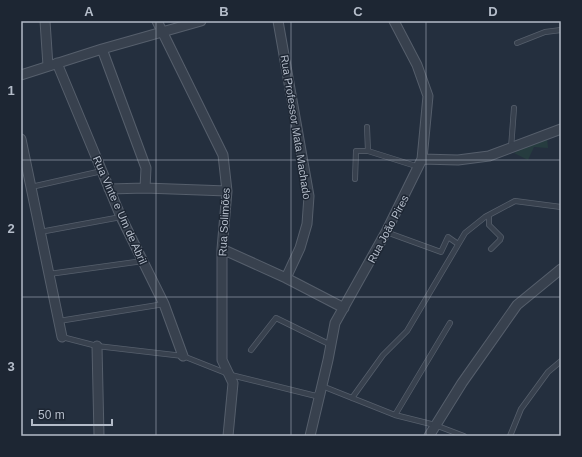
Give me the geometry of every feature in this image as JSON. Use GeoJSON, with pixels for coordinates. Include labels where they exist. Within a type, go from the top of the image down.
{"type":"FeatureCollection","features":[{"type":"Feature","properties":{"kind":"street"},"geometry":{"type":"LineString","coordinates":[[45,21],[48,66]]}},
{"type":"Feature","properties":{"kind":"street","name":"Rua Solimões"},"geometry":{"type":"LineString","coordinates":[[157,21],[223,155],[227,191],[222,249],[222,360],[231,375],[233,383],[228,436]]}},
{"type":"Feature","properties":{"kind":"street"},"geometry":{"type":"LineString","coordinates":[[21,76],[102,49],[202,21]]}},
{"type":"Feature","properties":{"kind":"street","name":"Rua Professor Mata Machado"},"geometry":{"type":"LineString","coordinates":[[278,21],[309,196],[307,224],[300,248],[286,278]]}},
{"type":"Feature","properties":{"kind":"street","name":"Rua João Pires"},"geometry":{"type":"LineString","coordinates":[[310,436],[335,324],[386,232],[421,163],[428,96],[417,65],[394,21]]}},
{"type":"Feature","properties":{"kind":"street"},"geometry":{"type":"LineString","coordinates":[[102,49],[146,168],[145,188]]}},
{"type":"Feature","properties":{"kind":"street","name":"Rua Vinte e Um de Abril"},"geometry":{"type":"LineString","coordinates":[[57,63],[121,217],[164,304],[183,356]]}},
{"type":"Feature","properties":{"kind":"street"},"geometry":{"type":"LineString","coordinates":[[421,163],[473,159],[510,149],[561,129]]}},
{"type":"Feature","properties":{"kind":"street"},"geometry":{"type":"LineString","coordinates":[[21,139],[62,337]]}},
{"type":"Feature","properties":{"kind":"street"},"geometry":{"type":"LineString","coordinates":[[109,189],[145,188],[227,191]]}},
{"type":"Feature","properties":{"kind":"street"},"geometry":{"type":"LineString","coordinates":[[222,249],[286,278],[344,308]]}},
{"type":"Feature","properties":{"kind":"street"},"geometry":{"type":"LineString","coordinates":[[429,436],[462,383],[517,305],[561,269]]}},
{"type":"Feature","properties":{"kind":"street"},"geometry":{"type":"LineString","coordinates":[[97,346],[99,436]]}},
{"type":"Feature","properties":{"kind":"lane"},"geometry":{"type":"LineString","coordinates":[[517,43],[545,32],[561,30]]}},
{"type":"Feature","properties":{"kind":"lane"},"geometry":{"type":"LineString","coordinates":[[510,149],[514,108]]}},
{"type":"Feature","properties":{"kind":"lane"},"geometry":{"type":"LineString","coordinates":[[367,127],[368,151]]}},
{"type":"Feature","properties":{"kind":"lane"},"geometry":{"type":"LineString","coordinates":[[355,178],[356,151],[368,151],[421,163]]}},
{"type":"Feature","properties":{"kind":"lane"},"geometry":{"type":"LineString","coordinates":[[31,187],[102,171]]}},
{"type":"Feature","properties":{"kind":"lane"},"geometry":{"type":"LineString","coordinates":[[352,398],[383,355],[407,331],[466,233],[489,215],[515,201],[561,207]]}},
{"type":"Feature","properties":{"kind":"lane"},"geometry":{"type":"LineString","coordinates":[[489,215],[489,225],[501,237],[491,249]]}},
{"type":"Feature","properties":{"kind":"lane"},"geometry":{"type":"LineString","coordinates":[[40,232],[121,217]]}},
{"type":"Feature","properties":{"kind":"lane"},"geometry":{"type":"LineString","coordinates":[[386,232],[441,252],[448,238],[458,244]]}},
{"type":"Feature","properties":{"kind":"lane"},"geometry":{"type":"LineString","coordinates":[[49,274],[143,261]]}},
{"type":"Feature","properties":{"kind":"lane"},"geometry":{"type":"LineString","coordinates":[[58,321],[164,304]]}},
{"type":"Feature","properties":{"kind":"lane"},"geometry":{"type":"LineString","coordinates":[[251,350],[276,318],[331,345]]}},
{"type":"Feature","properties":{"kind":"lane"},"geometry":{"type":"LineString","coordinates":[[395,415],[450,323]]}},
{"type":"Feature","properties":{"kind":"lane"},"geometry":{"type":"LineString","coordinates":[[62,337],[97,346],[183,356],[231,375],[316,396],[322,386],[395,415],[435,425],[464,436]]}},
{"type":"Feature","properties":{"kind":"lane"},"geometry":{"type":"LineString","coordinates":[[510,436],[521,409],[548,372],[561,361]]}},
{"type":"Feature","properties":{"kind":"green space"},"geometry":{"type":"Polygon","coordinates":[[[547,136],[548,148],[534,147],[528,160],[514,153],[547,136]]]}}]}
